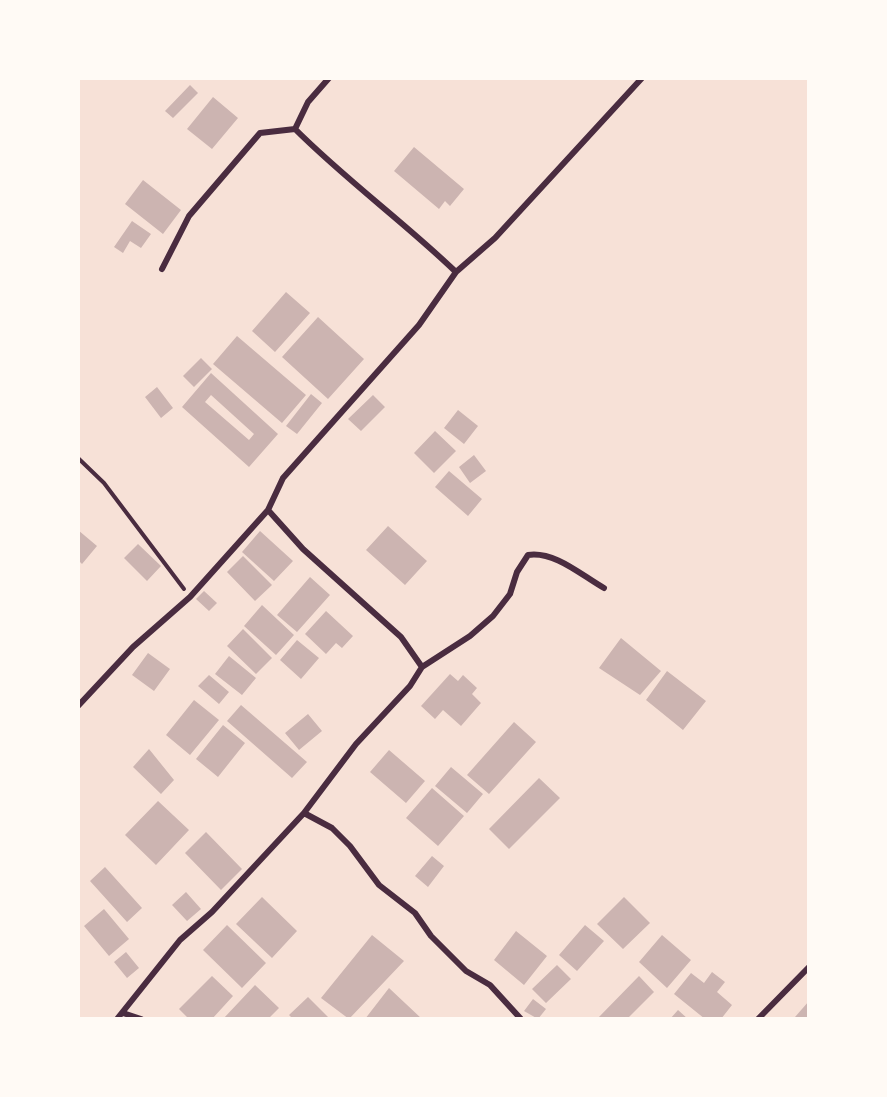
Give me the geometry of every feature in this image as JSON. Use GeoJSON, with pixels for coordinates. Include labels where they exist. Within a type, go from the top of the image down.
{"type":"FeatureCollection","features":[{"type":"Feature","properties":{"kind":"street"},"geometry":{"type":"LineString","coordinates":[[294,129],[308,102],[328,78]]}},
{"type":"Feature","properties":{"kind":"street"},"geometry":{"type":"LineString","coordinates":[[78,706],[133,647],[190,597],[268,510],[283,478],[419,325],[456,272],[495,238],[642,78]]}},
{"type":"Feature","properties":{"kind":"street"},"geometry":{"type":"LineString","coordinates":[[162,269],[189,216],[260,133],[294,129]]}},
{"type":"Feature","properties":{"kind":"street"},"geometry":{"type":"LineString","coordinates":[[294,129],[335,169],[407,225],[456,272]]}},
{"type":"Feature","properties":{"kind":"street"},"geometry":{"type":"LineString","coordinates":[[268,510],[303,549],[401,637],[422,667]]}},
{"type":"Feature","properties":{"kind":"street"},"geometry":{"type":"LineString","coordinates":[[117,1019],[180,940],[212,912],[304,813],[356,744],[410,686],[422,667],[470,636],[493,616],[510,594],[517,572],[528,555],[541,553],[553,557],[604,588]]}},
{"type":"Feature","properties":{"kind":"street"},"geometry":{"type":"LineString","coordinates":[[304,813],[332,828],[379,885],[415,913],[431,936],[466,971],[490,985],[521,1019]]}},
{"type":"Feature","properties":{"kind":"street"},"geometry":{"type":"LineString","coordinates":[[758,1019],[809,967]]}},
{"type":"Feature","properties":{"kind":"street"},"geometry":{"type":"LineString","coordinates":[[123,1013],[141,1019]]}},
{"type":"Feature","properties":{"kind":"path"},"geometry":{"type":"LineString","coordinates":[[78,458],[104,483],[164,558],[190,597]]}},
{"type":"Feature","properties":{"kind":"building"},"geometry":{"type":"Polygon","coordinates":[[[190,85],[198,93],[173,118],[165,111],[190,85]]]}},
{"type":"Feature","properties":{"kind":"building"},"geometry":{"type":"Polygon","coordinates":[[[213,97],[238,118],[212,149],[187,129],[213,97]]]}},
{"type":"Feature","properties":{"kind":"building"},"geometry":{"type":"Polygon","coordinates":[[[414,147],[464,189],[450,206],[445,201],[439,209],[394,171],[414,147]]]}},
{"type":"Feature","properties":{"kind":"building"},"geometry":{"type":"Polygon","coordinates":[[[143,180],[181,210],[163,234],[125,204],[143,180]]]}},
{"type":"Feature","properties":{"kind":"building"},"geometry":{"type":"Polygon","coordinates":[[[132,221],[151,234],[141,248],[130,241],[123,253],[114,247],[132,221]]]}},
{"type":"Feature","properties":{"kind":"building"},"geometry":{"type":"Polygon","coordinates":[[[286,292],[310,313],[275,352],[252,331],[286,292]]]}},
{"type":"Feature","properties":{"kind":"building"},"geometry":{"type":"Polygon","coordinates":[[[318,317],[364,359],[328,399],[282,357],[318,317]]]}},
{"type":"Feature","properties":{"kind":"building"},"geometry":{"type":"Polygon","coordinates":[[[237,336],[306,395],[282,423],[213,364],[237,336]]]}},
{"type":"Feature","properties":{"kind":"building"},"geometry":{"type":"Polygon","coordinates":[[[201,358],[212,369],[194,387],[183,376],[201,358]]]}},
{"type":"Feature","properties":{"kind":"building"},"geometry":{"type":"Polygon","coordinates":[[[211,373],[278,434],[249,467],[182,407],[211,373]],[[211,395],[205,402],[249,440],[254,434],[211,395]]]}},
{"type":"Feature","properties":{"kind":"building"},"geometry":{"type":"Polygon","coordinates":[[[157,387],[173,408],[161,418],[145,397],[157,387]]]}},
{"type":"Feature","properties":{"kind":"building"},"geometry":{"type":"Polygon","coordinates":[[[311,394],[322,403],[297,434],[286,426],[311,394]]]}},
{"type":"Feature","properties":{"kind":"building"},"geometry":{"type":"Polygon","coordinates":[[[373,395],[385,407],[361,431],[348,419],[373,395]]]}},
{"type":"Feature","properties":{"kind":"building"},"geometry":{"type":"Polygon","coordinates":[[[458,410],[478,426],[464,444],[444,428],[458,410]]]}},
{"type":"Feature","properties":{"kind":"building"},"geometry":{"type":"Polygon","coordinates":[[[435,431],[456,451],[434,473],[414,453],[435,431]]]}},
{"type":"Feature","properties":{"kind":"building"},"geometry":{"type":"Polygon","coordinates":[[[474,455],[486,471],[470,483],[459,467],[474,455]]]}},
{"type":"Feature","properties":{"kind":"building"},"geometry":{"type":"Polygon","coordinates":[[[449,471],[482,499],[468,516],[435,487],[449,471]]]}},
{"type":"Feature","properties":{"kind":"building"},"geometry":{"type":"Polygon","coordinates":[[[388,526],[427,561],[405,585],[366,550],[388,526]]]}},
{"type":"Feature","properties":{"kind":"building"},"geometry":{"type":"Polygon","coordinates":[[[78,530],[97,546],[82,564],[78,560],[78,530]]]}},
{"type":"Feature","properties":{"kind":"building"},"geometry":{"type":"Polygon","coordinates":[[[260,531],[293,561],[274,581],[242,552],[260,531]]]}},
{"type":"Feature","properties":{"kind":"building"},"geometry":{"type":"Polygon","coordinates":[[[138,544],[161,566],[147,581],[124,558],[138,544]]]}},
{"type":"Feature","properties":{"kind":"building"},"geometry":{"type":"Polygon","coordinates":[[[243,556],[272,585],[255,601],[227,572],[243,556]]]}},
{"type":"Feature","properties":{"kind":"building"},"geometry":{"type":"Polygon","coordinates":[[[310,577],[330,595],[297,632],[277,615],[310,577]]]}},
{"type":"Feature","properties":{"kind":"building"},"geometry":{"type":"Polygon","coordinates":[[[204,591],[217,603],[209,611],[196,599],[204,591]]]}},
{"type":"Feature","properties":{"kind":"building"},"geometry":{"type":"Polygon","coordinates":[[[262,605],[294,635],[276,655],[244,626],[262,605]]]}},
{"type":"Feature","properties":{"kind":"building"},"geometry":{"type":"Polygon","coordinates":[[[326,611],[353,636],[342,648],[336,643],[326,654],[305,634],[326,611]]]}},
{"type":"Feature","properties":{"kind":"building"},"geometry":{"type":"Polygon","coordinates":[[[243,629],[272,658],[256,674],[227,646],[243,629]]]}},
{"type":"Feature","properties":{"kind":"building"},"geometry":{"type":"Polygon","coordinates":[[[621,638],[661,671],[640,695],[599,668],[621,638]]]}},
{"type":"Feature","properties":{"kind":"building"},"geometry":{"type":"Polygon","coordinates":[[[297,640],[319,658],[301,679],[280,660],[297,640]]]}},
{"type":"Feature","properties":{"kind":"building"},"geometry":{"type":"Polygon","coordinates":[[[148,653],[170,669],[154,691],[132,675],[148,653]]]}},
{"type":"Feature","properties":{"kind":"building"},"geometry":{"type":"Polygon","coordinates":[[[229,656],[256,678],[242,695],[215,674],[229,656]]]}},
{"type":"Feature","properties":{"kind":"building"},"geometry":{"type":"Polygon","coordinates":[[[667,671],[706,701],[683,730],[646,700],[667,671]]]}},
{"type":"Feature","properties":{"kind":"building"},"geometry":{"type":"Polygon","coordinates":[[[450,674],[458,681],[463,675],[477,688],[472,694],[481,703],[461,726],[443,710],[435,719],[421,706],[450,674]]]}},
{"type":"Feature","properties":{"kind":"building"},"geometry":{"type":"Polygon","coordinates":[[[209,675],[229,692],[219,704],[198,686],[209,675]]]}},
{"type":"Feature","properties":{"kind":"building"},"geometry":{"type":"Polygon","coordinates":[[[194,700],[219,720],[190,755],[166,735],[194,700]]]}},
{"type":"Feature","properties":{"kind":"building"},"geometry":{"type":"Polygon","coordinates":[[[241,705],[307,762],[292,778],[227,721],[241,705]]]}},
{"type":"Feature","properties":{"kind":"building"},"geometry":{"type":"Polygon","coordinates":[[[308,714],[322,731],[299,750],[285,733],[308,714]]]}},
{"type":"Feature","properties":{"kind":"building"},"geometry":{"type":"Polygon","coordinates":[[[514,722],[536,742],[489,794],[467,775],[514,722]]]}},
{"type":"Feature","properties":{"kind":"building"},"geometry":{"type":"Polygon","coordinates":[[[223,725],[245,743],[218,777],[196,759],[223,725]]]}},
{"type":"Feature","properties":{"kind":"building"},"geometry":{"type":"Polygon","coordinates":[[[149,749],[174,780],[161,794],[133,767],[149,749]]]}},
{"type":"Feature","properties":{"kind":"building"},"geometry":{"type":"Polygon","coordinates":[[[389,750],[425,781],[406,803],[370,772],[389,750]]]}},
{"type":"Feature","properties":{"kind":"building"},"geometry":{"type":"Polygon","coordinates":[[[451,767],[483,794],[467,813],[435,786],[451,767]]]}},
{"type":"Feature","properties":{"kind":"building"},"geometry":{"type":"Polygon","coordinates":[[[539,778],[560,798],[509,849],[489,829],[539,778]]]}},
{"type":"Feature","properties":{"kind":"building"},"geometry":{"type":"Polygon","coordinates":[[[432,788],[464,816],[438,846],[406,818],[432,788]]]}},
{"type":"Feature","properties":{"kind":"building"},"geometry":{"type":"Polygon","coordinates":[[[158,801],[189,830],[156,865],[125,835],[158,801]]]}},
{"type":"Feature","properties":{"kind":"building"},"geometry":{"type":"Polygon","coordinates":[[[206,832],[242,869],[221,890],[185,853],[206,832]]]}},
{"type":"Feature","properties":{"kind":"building"},"geometry":{"type":"Polygon","coordinates":[[[432,856],[444,866],[428,887],[415,876],[432,856]]]}},
{"type":"Feature","properties":{"kind":"building"},"geometry":{"type":"Polygon","coordinates":[[[105,867],[142,908],[127,922],[90,881],[105,867]]]}},
{"type":"Feature","properties":{"kind":"building"},"geometry":{"type":"Polygon","coordinates":[[[186,892],[201,909],[187,921],[172,905],[186,892]]]}},
{"type":"Feature","properties":{"kind":"building"},"geometry":{"type":"Polygon","coordinates":[[[262,897],[297,931],[272,958],[236,924],[262,897]]]}},
{"type":"Feature","properties":{"kind":"building"},"geometry":{"type":"Polygon","coordinates":[[[624,897],[650,923],[623,949],[597,924],[624,897]]]}},
{"type":"Feature","properties":{"kind":"building"},"geometry":{"type":"Polygon","coordinates":[[[104,909],[129,939],[109,956],[84,926],[104,909]]]}},
{"type":"Feature","properties":{"kind":"building"},"geometry":{"type":"Polygon","coordinates":[[[227,925],[266,963],[242,988],[203,950],[227,925]]]}},
{"type":"Feature","properties":{"kind":"building"},"geometry":{"type":"Polygon","coordinates":[[[585,925],[604,941],[577,971],[559,955],[585,925]]]}},
{"type":"Feature","properties":{"kind":"building"},"geometry":{"type":"Polygon","coordinates":[[[516,931],[547,956],[524,985],[494,960],[516,931]]]}},
{"type":"Feature","properties":{"kind":"building"},"geometry":{"type":"Polygon","coordinates":[[[372,935],[404,961],[349,1019],[321,998],[372,935]]]}},
{"type":"Feature","properties":{"kind":"building"},"geometry":{"type":"Polygon","coordinates":[[[662,935],[691,960],[667,988],[639,962],[662,935]]]}},
{"type":"Feature","properties":{"kind":"building"},"geometry":{"type":"Polygon","coordinates":[[[126,952],[139,968],[127,978],[114,962],[126,952]]]}},
{"type":"Feature","properties":{"kind":"building"},"geometry":{"type":"Polygon","coordinates":[[[557,965],[571,979],[546,1003],[532,989],[557,965]]]}},
{"type":"Feature","properties":{"kind":"building"},"geometry":{"type":"Polygon","coordinates":[[[712,972],[725,982],[717,992],[732,1005],[721,1019],[705,1019],[674,994],[691,973],[704,983],[712,972]]]}},
{"type":"Feature","properties":{"kind":"building"},"geometry":{"type":"Polygon","coordinates":[[[212,976],[233,996],[212,1019],[189,1019],[179,1009],[212,976]]]}},
{"type":"Feature","properties":{"kind":"building"},"geometry":{"type":"Polygon","coordinates":[[[639,976],[654,992],[627,1019],[597,1019],[639,976]]]}},
{"type":"Feature","properties":{"kind":"building"},"geometry":{"type":"Polygon","coordinates":[[[255,985],[279,1008],[268,1019],[223,1019],[255,985]]]}},
{"type":"Feature","properties":{"kind":"building"},"geometry":{"type":"Polygon","coordinates":[[[389,988],[422,1019],[365,1019],[389,988]]]}},
{"type":"Feature","properties":{"kind":"building"},"geometry":{"type":"Polygon","coordinates":[[[308,997],[330,1019],[293,1019],[289,1015],[308,997]]]}},
{"type":"Feature","properties":{"kind":"building"},"geometry":{"type":"Polygon","coordinates":[[[533,999],[546,1009],[538,1019],[524,1011],[533,999]]]}},
{"type":"Feature","properties":{"kind":"building"},"geometry":{"type":"Polygon","coordinates":[[[809,1001],[809,1019],[795,1017],[809,1001]]]}},
{"type":"Feature","properties":{"kind":"building"},"geometry":{"type":"Polygon","coordinates":[[[678,1010],[688,1019],[670,1019],[678,1010]]]}}]}
